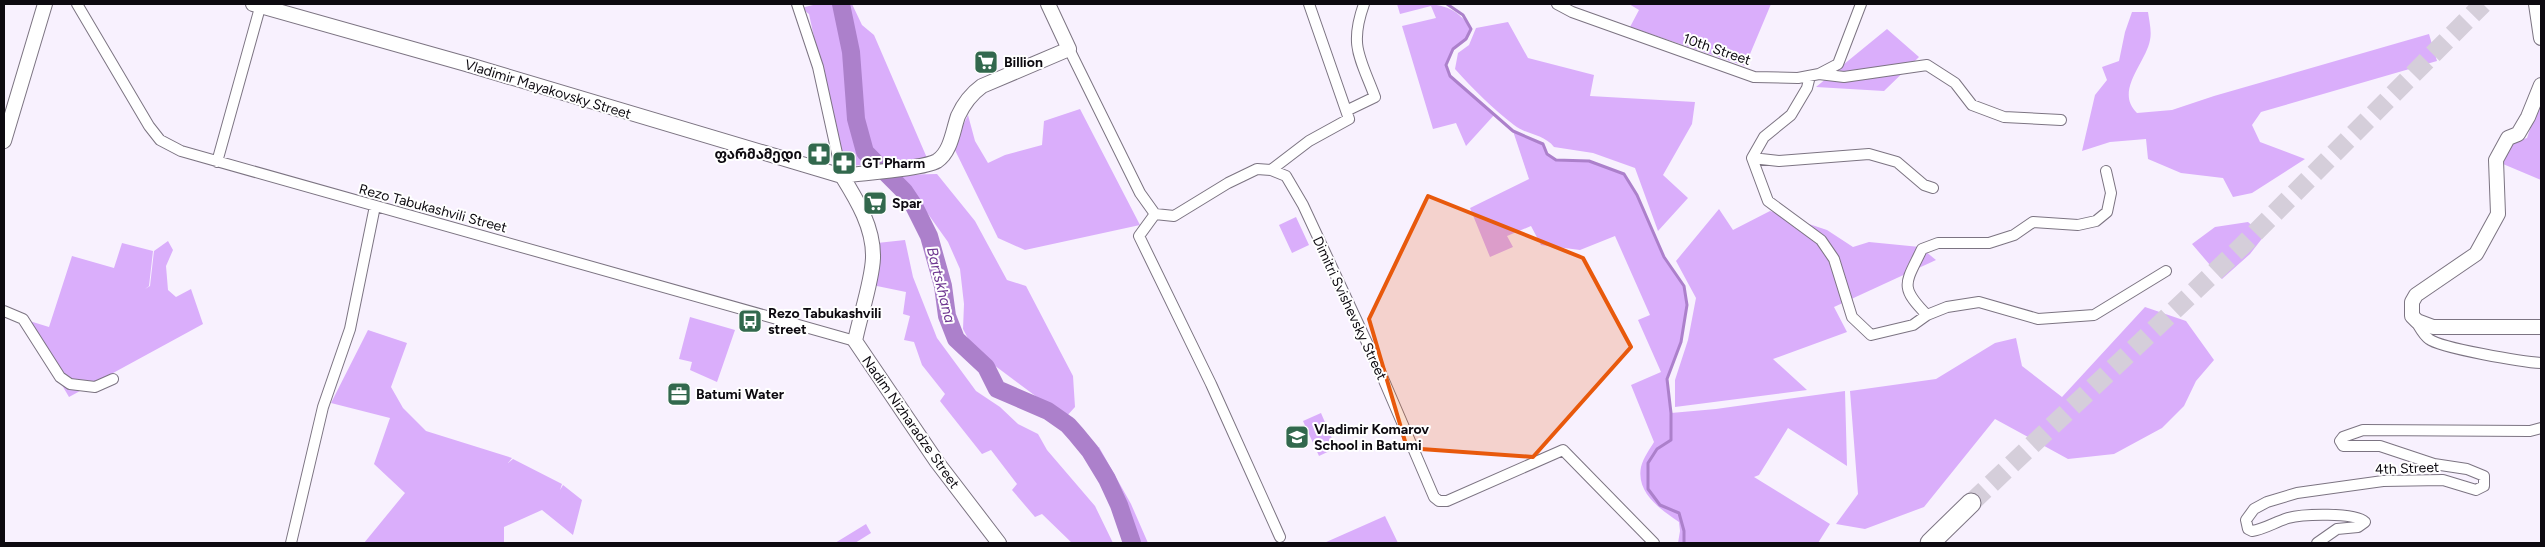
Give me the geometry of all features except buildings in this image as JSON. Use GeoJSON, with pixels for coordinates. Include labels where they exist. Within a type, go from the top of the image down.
{"type":"FeatureCollection","features":[{"type":"Feature","properties":{"kind":"highway"},"geometry":{"type":"LineString","coordinates":[[1930,543],[1970,503]]}},
{"type":"Feature","properties":{"kind":"main road"},"geometry":{"type":"LineString","coordinates":[[4,141],[45,4]]}},
{"type":"Feature","properties":{"kind":"main road","name":"Vladimir Mayakovsky Street"},"geometry":{"type":"LineString","coordinates":[[258,4],[842,176]]}},
{"type":"Feature","properties":{"kind":"main road"},"geometry":{"type":"LineString","coordinates":[[842,176],[904,168],[937,161],[948,149],[959,114],[974,92],[982,86],[1070,49],[1048,4]]}},
{"type":"Feature","properties":{"kind":"main road"},"geometry":{"type":"LineString","coordinates":[[2536,4],[2541,38]]}},
{"type":"Feature","properties":{"kind":"main road"},"geometry":{"type":"LineString","coordinates":[[2541,85],[2528,117],[2518,134],[2508,138],[2496,160],[2498,214],[2476,254],[2416,295],[2412,302],[2412,316],[2417,322],[2433,327],[2541,327]]}},
{"type":"Feature","properties":{"kind":"main road","name":"Nadim Nizharadze Street"},"geometry":{"type":"LineString","coordinates":[[842,176],[855,197],[869,229],[873,258],[855,341],[937,462],[999,543]]}},
{"type":"Feature","properties":{"kind":"street","name":"Rezo Tabukashvili Street"},"geometry":{"type":"LineString","coordinates":[[77,4],[149,126],[160,140],[181,151],[855,341]]}},
{"type":"Feature","properties":{"kind":"street"},"geometry":{"type":"LineString","coordinates":[[217,162],[258,4]]}},
{"type":"Feature","properties":{"kind":"street","name":"Nadim Nizharadze Street"},"geometry":{"type":"LineString","coordinates":[[797,4],[818,67],[842,176]]}},
{"type":"Feature","properties":{"kind":"street"},"geometry":{"type":"LineString","coordinates":[[1070,49],[1140,193],[1155,214],[1174,216],[1240,177],[1257,169],[1271,170],[1309,141],[1349,119],[1348,110],[1309,4]]}},
{"type":"Feature","properties":{"kind":"street"},"geometry":{"type":"LineString","coordinates":[[1348,110],[1375,97],[1357,48],[1357,26],[1364,4]]}},
{"type":"Feature","properties":{"kind":"street","name":"10th Street"},"geometry":{"type":"LineString","coordinates":[[1558,4],[1572,12],[1754,77],[1798,78],[1815,75],[1844,77],[1927,65],[1956,83],[1972,105],[2004,117],[2061,120]]}},
{"type":"Feature","properties":{"kind":"street"},"geometry":{"type":"LineString","coordinates":[[1752,158],[1764,137],[1790,115],[1815,75],[1838,64],[1861,4]]}},
{"type":"Feature","properties":{"kind":"street"},"geometry":{"type":"LineString","coordinates":[[1752,158],[1779,161],[1869,154],[1897,162],[1924,185],[1933,188]]}},
{"type":"Feature","properties":{"kind":"street"},"geometry":{"type":"LineString","coordinates":[[1752,158],[1768,201],[1821,240],[1834,259],[1852,317],[1862,329],[1871,335],[1879,335],[1913,325],[1927,315],[1947,307],[1979,302],[2038,319],[2094,315],[2166,271]]}},
{"type":"Feature","properties":{"kind":"street","name":"Dimitri Svishevsky Street"},"geometry":{"type":"LineString","coordinates":[[1271,170],[1286,176],[1303,205],[1376,362],[1434,497],[1440,501],[1447,501],[1563,450],[1654,543]]}},
{"type":"Feature","properties":{"kind":"street"},"geometry":{"type":"LineString","coordinates":[[1927,315],[1910,299],[1908,289],[1908,278],[1922,249],[1938,243],[1989,243],[2014,235],[2033,222],[2078,225],[2096,221],[2108,212],[2111,194],[2106,170]]}},
{"type":"Feature","properties":{"kind":"street"},"geometry":{"type":"LineString","coordinates":[[291,543],[323,407],[350,328],[375,206]]}},
{"type":"Feature","properties":{"kind":"street"},"geometry":{"type":"LineString","coordinates":[[1155,214],[1139,236],[1212,384],[1280,537]]}},
{"type":"Feature","properties":{"kind":"street"},"geometry":{"type":"LineString","coordinates":[[4,312],[23,319],[60,377],[70,384],[96,387],[113,380]]}},
{"type":"Feature","properties":{"kind":"street"},"geometry":{"type":"LineString","coordinates":[[2412,316],[2428,338],[2442,345],[2524,362],[2541,363]]}},
{"type":"Feature","properties":{"kind":"street","name":"4th Street"},"geometry":{"type":"LineString","coordinates":[[2317,543],[2337,529],[2358,527],[2365,522],[2361,518],[2348,516],[2307,515],[2290,517],[2261,530],[2252,531],[2248,528],[2246,520],[2254,509],[2267,502],[2297,493],[2383,481],[2443,480],[2476,490],[2484,486],[2484,476],[2467,469],[2434,464],[2380,446],[2343,446],[2340,441],[2343,436],[2363,430],[2530,431],[2541,428]]}},
{"type":"Feature","properties":{"kind":"highlighted area"},"geometry":{"type":"Polygon","coordinates":[[[1428,196],[1583,258],[1631,347],[1533,457],[1407,448],[1369,319],[1428,196]]]}},
{"type":"Feature","properties":{"kind":"shaded area"},"geometry":{"type":"Polygon","coordinates":[[[817,4],[852,4],[862,25],[874,35],[927,158],[842,167],[809,14],[801,8],[817,4]]]}},
{"type":"Feature","properties":{"kind":"shaded area"},"geometry":{"type":"Polygon","coordinates":[[[1397,4],[1430,4],[1448,8],[1464,20],[1471,29],[1466,39],[1453,49],[1446,65],[1450,76],[1495,114],[1466,146],[1456,123],[1433,129],[1402,26],[1436,18],[1431,6],[1400,14],[1397,4]]]}},
{"type":"Feature","properties":{"kind":"shaded area"},"geometry":{"type":"Polygon","coordinates":[[[1629,4],[1771,4],[1745,66],[1630,27],[1639,10],[1629,4]]]}},
{"type":"Feature","properties":{"kind":"shaded area"},"geometry":{"type":"Polygon","coordinates":[[[2132,12],[2148,12],[2151,29],[2147,49],[2130,86],[2129,96],[2131,104],[2137,113],[2172,110],[2214,96],[2429,34],[2437,61],[2261,112],[2252,125],[2260,142],[2305,159],[2252,193],[2233,197],[2223,178],[2181,173],[2148,159],[2146,139],[2110,142],[2082,151],[2095,95],[2107,80],[2102,67],[2119,61],[2125,32],[2132,12]]]}},
{"type":"Feature","properties":{"kind":"shaded area"},"geometry":{"type":"Polygon","coordinates":[[[1508,22],[1528,58],[1594,75],[1590,96],[1695,102],[1692,124],[1663,175],[1688,198],[1658,231],[1635,168],[1593,153],[1554,147],[1545,139],[1519,128],[1491,106],[1455,69],[1458,53],[1469,45],[1476,28],[1508,22]]]}},
{"type":"Feature","properties":{"kind":"shaded area"},"geometry":{"type":"Polygon","coordinates":[[[1887,29],[1919,57],[1884,91],[1816,87],[1887,29]]]}},
{"type":"Feature","properties":{"kind":"shaded area"},"geometry":{"type":"Polygon","coordinates":[[[2541,97],[2541,180],[2503,164],[2511,143],[2527,138],[2541,97]]]}},
{"type":"Feature","properties":{"kind":"shaded area"},"geometry":{"type":"Polygon","coordinates":[[[1080,109],[1140,225],[1025,250],[998,238],[953,146],[968,115],[975,141],[988,163],[1005,155],[1042,145],[1044,121],[1080,109]]]}},
{"type":"Feature","properties":{"kind":"shaded area"},"geometry":{"type":"Polygon","coordinates":[[[1513,131],[1543,144],[1547,154],[1556,160],[1589,161],[1624,174],[1637,195],[1664,257],[1684,286],[1687,305],[1681,342],[1667,379],[1671,413],[1716,409],[1845,391],[1847,466],[1788,428],[1759,475],[1754,477],[1830,524],[1818,543],[1678,543],[1679,522],[1664,512],[1651,499],[1642,485],[1640,476],[1642,464],[1654,442],[1631,385],[1661,372],[1638,320],[1650,315],[1615,236],[1580,250],[1541,245],[1531,226],[1507,236],[1513,247],[1490,257],[1470,208],[1529,179],[1513,131]]]}},
{"type":"Feature","properties":{"kind":"shaded area"},"geometry":{"type":"Polygon","coordinates":[[[937,174],[975,221],[1007,280],[1026,286],[1073,376],[1075,407],[1065,418],[974,350],[963,329],[964,304],[960,269],[948,242],[928,214],[893,175],[937,174]]]}},
{"type":"Feature","properties":{"kind":"shaded area"},"geometry":{"type":"Polygon","coordinates":[[[1719,209],[1733,230],[1770,211],[1827,230],[1853,247],[1869,242],[1920,247],[1936,260],[1834,307],[1847,332],[1773,359],[1807,390],[1675,407],[1675,380],[1688,340],[1696,298],[1676,261],[1719,209]]]}},
{"type":"Feature","properties":{"kind":"shaded area"},"geometry":{"type":"Polygon","coordinates":[[[1296,217],[1309,245],[1292,253],[1279,225],[1296,217]]]}},
{"type":"Feature","properties":{"kind":"shaded area"},"geometry":{"type":"Polygon","coordinates":[[[2248,222],[2264,236],[2250,254],[2222,279],[2192,244],[2215,227],[2248,222]]]}},
{"type":"Feature","properties":{"kind":"shaded area"},"geometry":{"type":"Polygon","coordinates":[[[905,240],[913,277],[937,338],[976,391],[1000,407],[1018,424],[1038,434],[1047,450],[1095,506],[1113,543],[1072,543],[1042,514],[1035,517],[1012,490],[1017,484],[991,450],[982,454],[940,401],[945,394],[922,365],[914,342],[904,340],[910,316],[903,314],[906,292],[872,285],[877,243],[905,240]]]}},
{"type":"Feature","properties":{"kind":"shaded area"},"geometry":{"type":"Polygon","coordinates":[[[168,241],[173,250],[166,266],[168,290],[176,297],[191,289],[203,324],[69,397],[23,319],[49,327],[72,256],[114,268],[122,243],[153,251],[149,286],[145,289],[150,286],[154,251],[168,241]]]}},
{"type":"Feature","properties":{"kind":"shaded area"},"geometry":{"type":"Polygon","coordinates":[[[2145,307],[2186,321],[2214,360],[2196,381],[2184,406],[2162,428],[2114,454],[2068,459],[1995,419],[1924,507],[1865,529],[1836,524],[1858,494],[1850,391],[1936,379],[1995,343],[2016,338],[2022,366],[2062,397],[2145,307]]]}},
{"type":"Feature","properties":{"kind":"shaded area"},"geometry":{"type":"Polygon","coordinates":[[[690,317],[735,330],[717,382],[690,370],[692,362],[679,359],[690,317]]]}},
{"type":"Feature","properties":{"kind":"shaded area"},"geometry":{"type":"Polygon","coordinates":[[[368,330],[407,343],[391,387],[403,408],[426,431],[512,458],[508,463],[513,459],[562,484],[560,490],[563,485],[582,500],[573,535],[542,510],[504,527],[504,543],[364,543],[405,493],[374,464],[390,418],[331,403],[368,330]]]}},
{"type":"Feature","properties":{"kind":"shaded area"},"geometry":{"type":"Polygon","coordinates":[[[1321,413],[1336,448],[1319,456],[1303,421],[1321,413]]]}},
{"type":"Feature","properties":{"kind":"shaded area"},"geometry":{"type":"Polygon","coordinates":[[[1091,446],[1099,447],[1131,504],[1148,543],[1137,543],[1137,536],[1091,446]]]}},
{"type":"Feature","properties":{"kind":"shaded area"},"geometry":{"type":"Polygon","coordinates":[[[1385,516],[1398,543],[1324,543],[1385,516]]]}},
{"type":"Feature","properties":{"kind":"shaded area"},"geometry":{"type":"Polygon","coordinates":[[[866,524],[871,533],[855,543],[835,543],[866,524]]]}},
{"type":"Feature","properties":{"kind":"waterway","name":"Bartskhana"},"geometry":{"type":"LineString","coordinates":[[841,4],[851,52],[856,119],[865,152],[904,191],[929,236],[943,286],[947,316],[956,339],[986,367],[997,389],[1048,411],[1068,425],[1076,434],[1090,451],[1107,479],[1119,505],[1132,543]]}},
{"type":"Feature","properties":{"kind":"waterway"},"geometry":{"type":"LineString","coordinates":[[1447,4],[1463,15],[1471,29],[1466,39],[1453,49],[1446,65],[1450,76],[1513,131],[1543,144],[1547,154],[1556,160],[1589,161],[1624,174],[1637,195],[1664,257],[1684,286],[1687,305],[1681,342],[1667,379],[1671,413],[1671,440],[1657,449],[1648,463],[1648,489],[1660,505],[1679,513],[1684,531],[1684,543]]}},
{"type":"Feature","properties":{"kind":"tunnel"},"geometry":{"type":"LineString","coordinates":[[1971,503],[2241,247],[2483,4]]}},
{"type":"Feature","properties":{"kind":"place","name":"Billion"},"geometry":{"type":"Point","coordinates":[986,62]}},
{"type":"Feature","properties":{"kind":"place","name":"ფარმამედი"},"geometry":{"type":"Point","coordinates":[819,154]}},
{"type":"Feature","properties":{"kind":"place","name":"GT Pharm"},"geometry":{"type":"Point","coordinates":[844,163]}},
{"type":"Feature","properties":{"kind":"place","name":"Spar"},"geometry":{"type":"Point","coordinates":[875,203]}},
{"type":"Feature","properties":{"kind":"place","name":"Rezo Tabukashvili street"},"geometry":{"type":"Point","coordinates":[750,321]}},
{"type":"Feature","properties":{"kind":"place","name":"Batumi Water"},"geometry":{"type":"Point","coordinates":[679,394]}},
{"type":"Feature","properties":{"kind":"place","name":"Vladimir Komarov School in Batumi"},"geometry":{"type":"Point","coordinates":[1297,437]}}]}
